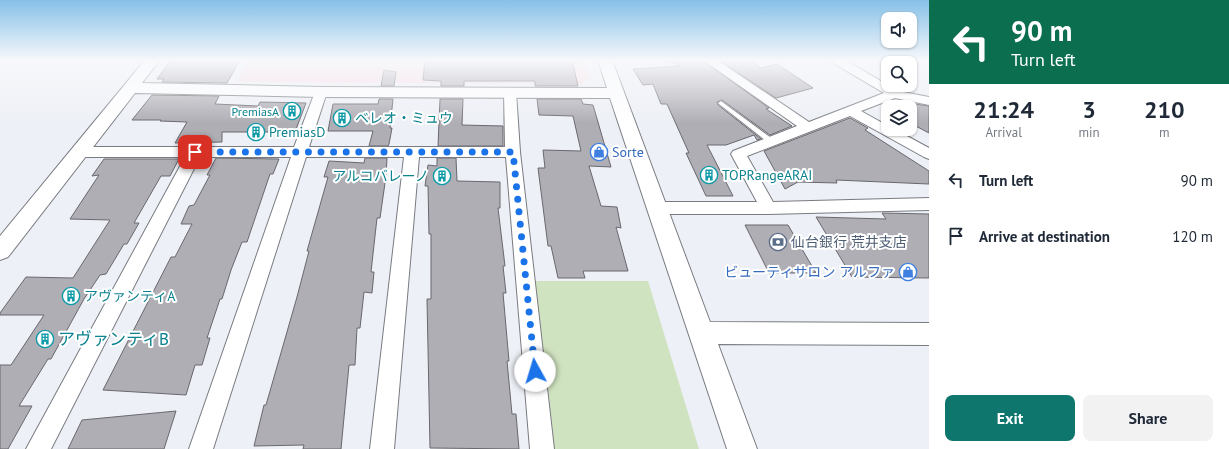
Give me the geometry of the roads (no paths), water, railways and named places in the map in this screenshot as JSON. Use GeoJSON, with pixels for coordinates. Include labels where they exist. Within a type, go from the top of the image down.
{"type":"FeatureCollection","features":[{"type":"Feature","properties":{"kind":"street"},"geometry":{"type":"LineString","coordinates":[[0,251],[136,81]]}},
{"type":"Feature","properties":{"kind":"street"},"geometry":{"type":"LineString","coordinates":[[612,81],[742,449]]}},
{"type":"Feature","properties":{"kind":"street"},"geometry":{"type":"LineString","coordinates":[[740,81],[808,127]]}},
{"type":"Feature","properties":{"kind":"street"},"geometry":{"type":"LineString","coordinates":[[873,81],[894,94],[929,101]]}},
{"type":"Feature","properties":{"kind":"street"},"geometry":{"type":"LineString","coordinates":[[130,88],[321,92],[616,92]]}},
{"type":"Feature","properties":{"kind":"street"},"geometry":{"type":"LineString","coordinates":[[201,449],[321,92]]}},
{"type":"Feature","properties":{"kind":"street"},"geometry":{"type":"LineString","coordinates":[[510,92],[513,152],[542,449]]}},
{"type":"Feature","properties":{"kind":"street"},"geometry":{"type":"LineString","coordinates":[[768,208],[738,154],[894,94]]}},
{"type":"Feature","properties":{"kind":"street"},"geometry":{"type":"LineString","coordinates":[[851,111],[929,154]]}},
{"type":"Feature","properties":{"kind":"street"},"geometry":{"type":"LineString","coordinates":[[79,152],[513,152]]}},
{"type":"Feature","properties":{"kind":"street"},"geometry":{"type":"LineString","coordinates":[[38,449],[195,152]]}},
{"type":"Feature","properties":{"kind":"street"},"geometry":{"type":"LineString","coordinates":[[382,449],[412,152]]}},
{"type":"Feature","properties":{"kind":"street"},"geometry":{"type":"LineString","coordinates":[[657,208],[768,208],[929,204]]}},
{"type":"Feature","properties":{"kind":"street"},"geometry":{"type":"LineString","coordinates":[[700,333],[929,334]]}},
{"type":"Feature","properties":{"kind":"lane"},"geometry":{"type":"LineString","coordinates":[[721,103],[772,142]]}},
{"type":"Feature","properties":{"kind":"place","name":"PremiasA"},"geometry":{"type":"Point","coordinates":[292,111]}},
{"type":"Feature","properties":{"kind":"place","name":"ベレオ・ミュウ"},"geometry":{"type":"Point","coordinates":[342,118]}},
{"type":"Feature","properties":{"kind":"place","name":"PremiasD"},"geometry":{"type":"Point","coordinates":[256,132]}},
{"type":"Feature","properties":{"kind":"place","name":"Sorte"},"geometry":{"type":"Point","coordinates":[599,152]}},
{"type":"Feature","properties":{"kind":"place","name":"TOPRangeARAI"},"geometry":{"type":"Point","coordinates":[709,175]}},
{"type":"Feature","properties":{"kind":"place","name":"アルコバレーノ"},"geometry":{"type":"Point","coordinates":[442,176]}},
{"type":"Feature","properties":{"kind":"place","name":"仙台銀行 荒井支店"},"geometry":{"type":"Point","coordinates":[778,242]}},
{"type":"Feature","properties":{"kind":"place","name":"ビューティサロン アルファ"},"geometry":{"type":"Point","coordinates":[908,272]}},
{"type":"Feature","properties":{"kind":"place","name":"アヴァンティA"},"geometry":{"type":"Point","coordinates":[71,296]}},
{"type":"Feature","properties":{"kind":"place","name":"アヴァンティB"},"geometry":{"type":"Point","coordinates":[45,339]}}]}
